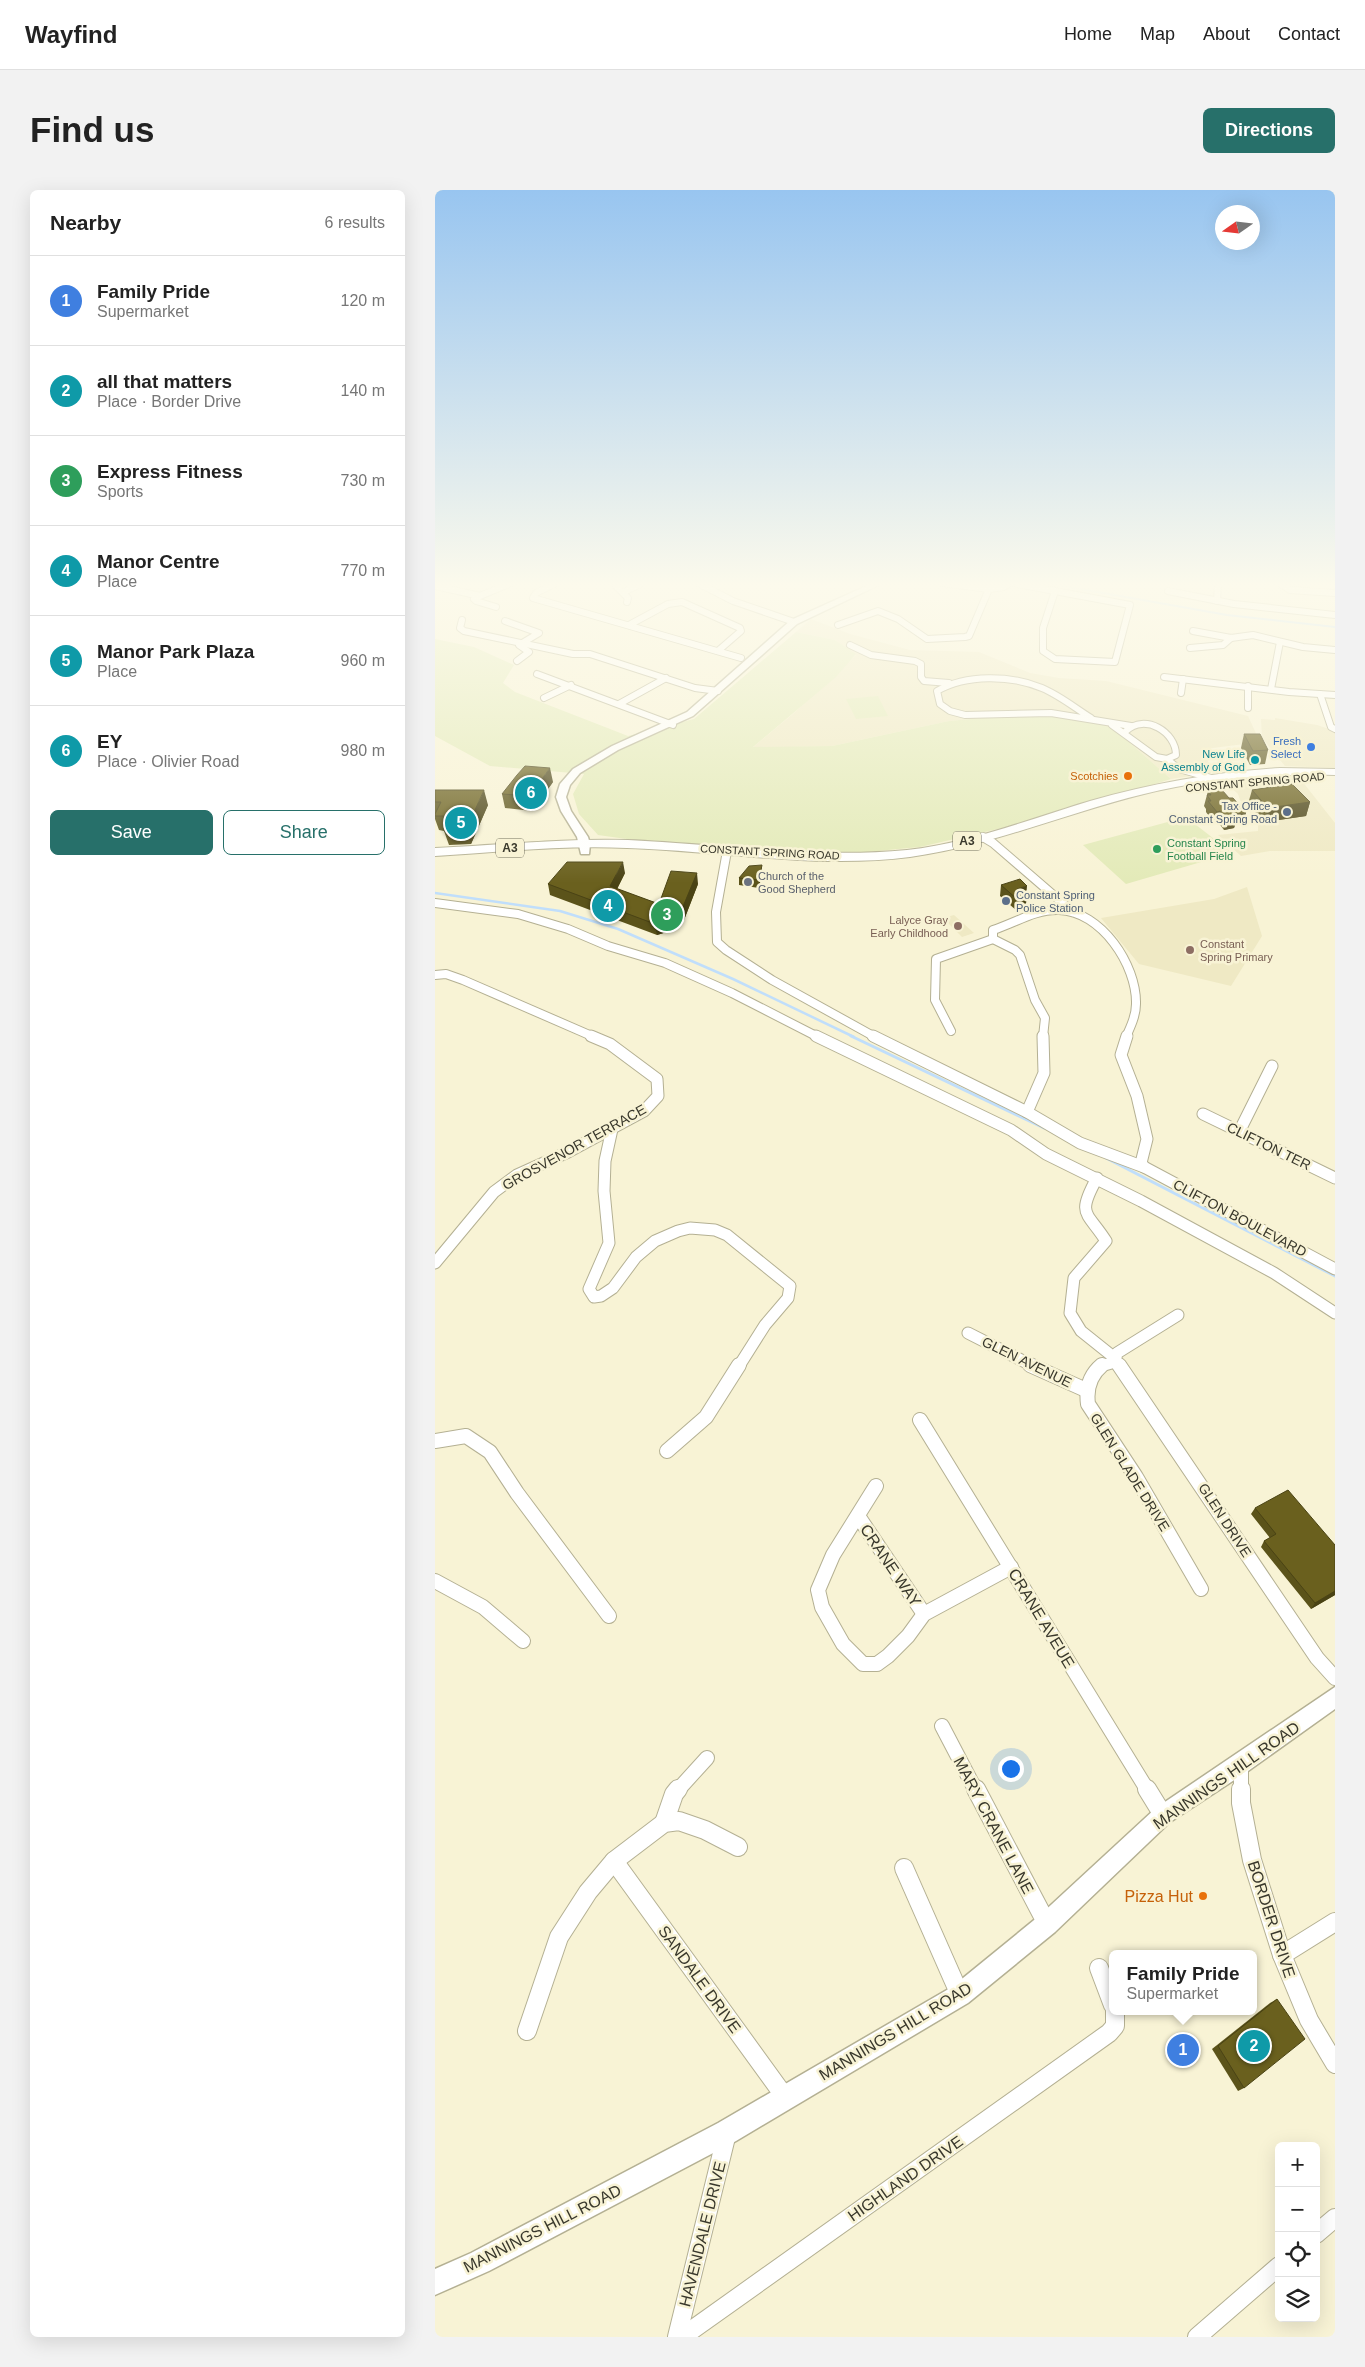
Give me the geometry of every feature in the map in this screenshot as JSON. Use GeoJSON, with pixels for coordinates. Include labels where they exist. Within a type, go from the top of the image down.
{"type":"FeatureCollection","features":[{"type":"Feature","properties":{"kind":"main road"},"geometry":{"type":"LineString","coordinates":[[585,848],[562,801],[561,794],[564,786],[593,759],[673,724],[690,714],[726,683]]}},
{"type":"Feature","properties":{"kind":"main road","name":"CONSTANT SPRING ROAD"},"geometry":{"type":"LineString","coordinates":[[988,840],[1118,797],[1175,783],[1285,772],[1335,772]]}},
{"type":"Feature","properties":{"kind":"main road","name":"CONSTANT SPRING ROAD"},"geometry":{"type":"LineString","coordinates":[[435,852],[585,848],[641,852],[726,854],[832,863],[883,861],[988,840],[1176,789],[1288,777],[1335,776]]}},
{"type":"Feature","properties":{"kind":"main road","name":"CONSTANT SPRING ROAD"},"geometry":{"type":"LineString","coordinates":[[435,857],[585,848]]}},
{"type":"Feature","properties":{"kind":"main road","name":"MANNINGS HILL ROAD"},"geometry":{"type":"LineString","coordinates":[[435,2282],[480,2262],[727,2132],[960,1995],[1047,1924],[1163,1816],[1241,1764],[1335,1697]]}},
{"type":"Feature","properties":{"kind":"street"},"geometry":{"type":"LineString","coordinates":[[564,683],[673,724]]}},
{"type":"Feature","properties":{"kind":"street"},"geometry":{"type":"LineString","coordinates":[[619,704],[657,683]]}},
{"type":"Feature","properties":{"kind":"street"},"geometry":{"type":"LineString","coordinates":[[682,683],[707,691],[718,691]]}},
{"type":"Feature","properties":{"kind":"street"},"geometry":{"type":"LineString","coordinates":[[930,683],[937,691],[937,697],[942,706],[956,714],[975,717],[1044,713],[1091,718],[1108,723],[1131,726],[1150,723],[1159,725],[1176,746],[1176,755],[1167,759]]}},
{"type":"Feature","properties":{"kind":"street"},"geometry":{"type":"LineString","coordinates":[[937,691],[950,683]]}},
{"type":"Feature","properties":{"kind":"street"},"geometry":{"type":"LineString","coordinates":[[1023,683],[1041,688],[1091,718]]}},
{"type":"Feature","properties":{"kind":"street"},"geometry":{"type":"LineString","coordinates":[[1181,693],[1182,683]]}},
{"type":"Feature","properties":{"kind":"street"},"geometry":{"type":"LineString","coordinates":[[1223,683],[1335,695]]}},
{"type":"Feature","properties":{"kind":"street"},"geometry":{"type":"LineString","coordinates":[[1271,689],[1272,683]]}},
{"type":"Feature","properties":{"kind":"street"},"geometry":{"type":"LineString","coordinates":[[544,698],[571,686]]}},
{"type":"Feature","properties":{"kind":"street"},"geometry":{"type":"LineString","coordinates":[[1249,686],[1249,708]]}},
{"type":"Feature","properties":{"kind":"street"},"geometry":{"type":"LineString","coordinates":[[1320,694],[1331,727],[1335,729]]}},
{"type":"Feature","properties":{"kind":"street"},"geometry":{"type":"LineString","coordinates":[[1044,713],[1042,709],[1045,702],[1055,696]]}},
{"type":"Feature","properties":{"kind":"street"},"geometry":{"type":"LineString","coordinates":[[1108,723],[1147,752],[1167,759],[1179,769],[1211,778]]}},
{"type":"Feature","properties":{"kind":"street"},"geometry":{"type":"LineString","coordinates":[[1124,734],[1131,726]]}},
{"type":"Feature","properties":{"kind":"street"},"geometry":{"type":"LineString","coordinates":[[988,840],[1074,913],[1091,923],[1116,947],[1128,963],[1135,983],[1137,1003],[1134,1022],[1121,1055],[1137,1096],[1147,1139],[1141,1163],[1145,1167]]}},
{"type":"Feature","properties":{"kind":"street","name":"CLIFTON BOULEVARD"},"geometry":{"type":"LineString","coordinates":[[726,854],[714,926],[717,943],[731,955],[773,981],[887,1044],[1027,1112],[1080,1143],[1145,1167],[1335,1269]]}},
{"type":"Feature","properties":{"kind":"street"},"geometry":{"type":"LineString","coordinates":[[435,903],[518,914],[665,963],[732,993],[873,1065],[981,1114],[1011,1130],[1046,1154],[1082,1173],[1097,1178],[1274,1274],[1335,1313]]}},
{"type":"Feature","properties":{"kind":"street"},"geometry":{"type":"LineString","coordinates":[[951,1031],[935,1000],[936,959],[1043,912],[1061,910],[1074,913]]}},
{"type":"Feature","properties":{"kind":"street"},"geometry":{"type":"LineString","coordinates":[[993,934],[1020,956],[1035,1000],[1045,1018],[1043,1030],[1044,1072],[1038,1090],[1027,1112]]}},
{"type":"Feature","properties":{"kind":"street","name":"GROSVENOR TERRACE"},"geometry":{"type":"LineString","coordinates":[[435,975],[446,974],[463,980],[610,1044],[657,1079],[659,1089],[658,1096],[643,1111],[612,1129],[517,1175],[494,1192],[435,1263]]}},
{"type":"Feature","properties":{"kind":"street"},"geometry":{"type":"LineString","coordinates":[[1239,1132],[1272,1066]]}},
{"type":"Feature","properties":{"kind":"street","name":"CLIFTON TER"},"geometry":{"type":"LineString","coordinates":[[1203,1114],[1335,1178]]}},
{"type":"Feature","properties":{"kind":"street"},"geometry":{"type":"LineString","coordinates":[[612,1129],[604,1168],[604,1191],[609,1243],[589,1289],[594,1297],[603,1297],[612,1290],[636,1256],[662,1236],[677,1230],[705,1230],[726,1235],[780,1276],[790,1286],[788,1298],[765,1326],[706,1417],[667,1451]]}},
{"type":"Feature","properties":{"kind":"street","name":"GLEN DRIVE"},"geometry":{"type":"LineString","coordinates":[[1097,1178],[1087,1196],[1086,1210],[1089,1220],[1100,1230],[1106,1240],[1075,1278],[1070,1313],[1081,1331],[1093,1343],[1105,1349],[1131,1379],[1317,1658],[1335,1678]]}},
{"type":"Feature","properties":{"kind":"street"},"geometry":{"type":"LineString","coordinates":[[1086,1390],[1096,1370],[1103,1364],[1115,1362],[1117,1353],[1178,1315]]}},
{"type":"Feature","properties":{"kind":"street","name":"GLEN AVENUE"},"geometry":{"type":"LineString","coordinates":[[968,1333],[1026,1363],[1086,1390]]}},
{"type":"Feature","properties":{"kind":"street","name":"GLEN GLADE DRIVE"},"geometry":{"type":"LineString","coordinates":[[1086,1390],[1089,1404],[1097,1420],[1136,1477],[1201,1589]]}},
{"type":"Feature","properties":{"kind":"street","name":"CRANE AVEUE"},"geometry":{"type":"LineString","coordinates":[[920,1420],[1163,1816]]}},
{"type":"Feature","properties":{"kind":"street"},"geometry":{"type":"LineString","coordinates":[[435,1441],[466,1436],[490,1452],[517,1493],[609,1616]]}},
{"type":"Feature","properties":{"kind":"street"},"geometry":{"type":"LineString","coordinates":[[876,1486],[833,1555],[818,1590],[822,1607],[843,1644],[863,1664],[877,1664],[908,1636],[924,1614],[1011,1567]]}},
{"type":"Feature","properties":{"kind":"street","name":"CRANE WAY"},"geometry":{"type":"LineString","coordinates":[[858,1516],[924,1614]]}},
{"type":"Feature","properties":{"kind":"street"},"geometry":{"type":"LineString","coordinates":[[436,1585],[483,1607],[523,1641]]}},
{"type":"Feature","properties":{"kind":"street","name":"MARY CRANE LANE"},"geometry":{"type":"LineString","coordinates":[[941,1726],[1047,1924]]}},
{"type":"Feature","properties":{"kind":"street"},"geometry":{"type":"LineString","coordinates":[[664,1823],[674,1794],[707,1758]]}},
{"type":"Feature","properties":{"kind":"street","name":"BORDER DRIVE"},"geometry":{"type":"LineString","coordinates":[[1241,1764],[1241,1803],[1252,1860],[1282,1955],[1309,2020],[1335,2064]]}},
{"type":"Feature","properties":{"kind":"street"},"geometry":{"type":"LineString","coordinates":[[527,2031],[559,1938],[588,1892],[614,1861],[664,1823],[679,1821],[705,1830],[738,1848]]}},
{"type":"Feature","properties":{"kind":"street","name":"SANDALE DRIVE"},"geometry":{"type":"LineString","coordinates":[[614,1861],[785,2097]]}},
{"type":"Feature","properties":{"kind":"street"},"geometry":{"type":"LineString","coordinates":[[904,1868],[960,1995]]}},
{"type":"Feature","properties":{"kind":"street"},"geometry":{"type":"LineString","coordinates":[[1282,1955],[1335,1922]]}},
{"type":"Feature","properties":{"kind":"street"},"geometry":{"type":"LineString","coordinates":[[1099,1968],[1109,1994]]}},
{"type":"Feature","properties":{"kind":"street","name":"HIGHLAND DRIVE"},"geometry":{"type":"LineString","coordinates":[[682,2337],[1109,2033],[1115,2026],[1115,2015]]}},
{"type":"Feature","properties":{"kind":"street","name":"HAVENDALE DRIVE"},"geometry":{"type":"LineString","coordinates":[[677,2337],[727,2132]]}},
{"type":"Feature","properties":{"kind":"street"},"geometry":{"type":"LineString","coordinates":[[1318,2232],[1335,2218]]}},
{"type":"Feature","properties":{"kind":"street"},"geometry":{"type":"LineString","coordinates":[[1197,2337],[1275,2269]]}},
{"type":"Feature","properties":{"kind":"shaded area"},"geometry":{"type":"Polygon","coordinates":[[[826,683],[1115,683],[1248,716],[1260,742],[1205,749],[1211,773],[1171,779],[1114,729],[1015,715],[949,721],[832,746],[752,748],[826,683]]]}},
{"type":"Feature","properties":{"kind":"shaded area"},"geometry":{"type":"Polygon","coordinates":[[[1275,718],[1317,725],[1335,731],[1335,768],[1285,766],[1262,738],[1261,719],[1275,720],[1275,718]]]}},
{"type":"Feature","properties":{"kind":"shaded area","name":"Tax Office - Constant Spring Road"},"geometry":{"type":"Polygon","coordinates":[[[1231,780],[1302,781],[1335,823],[1335,851],[1270,851],[1241,856],[1218,835],[1258,831],[1258,823],[1240,800],[1238,794],[1225,782],[1231,780]]]}},
{"type":"Feature","properties":{"kind":"shaded area","name":"Constant Spring Primary"},"geometry":{"type":"Polygon","coordinates":[[[1247,887],[1262,936],[1231,986],[1139,964],[1101,918],[1214,899],[1247,887]]]}},
{"type":"Feature","properties":{"kind":"shaded area","name":"Lalyce Gray Early Childhood"},"geometry":{"type":"Polygon","coordinates":[[[954,915],[974,933],[962,937],[943,918],[954,915]]]}},
{"type":"Feature","properties":{"kind":"green space"},"geometry":{"type":"Polygon","coordinates":[[[435,683],[503,683],[515,692],[628,736],[694,719],[736,683],[829,683],[753,747],[832,746],[949,721],[1015,715],[1083,717],[1114,729],[1171,779],[1041,819],[920,847],[845,854],[683,847],[598,835],[579,814],[573,794],[584,774],[490,766],[435,736],[435,683]]]}},
{"type":"Feature","properties":{"kind":"green space"},"geometry":{"type":"Polygon","coordinates":[[[878,696],[888,716],[856,719],[846,699],[878,696]]]}},
{"type":"Feature","properties":{"kind":"green space","name":"Constant Spring Football Field"},"geometry":{"type":"Polygon","coordinates":[[[1186,817],[1232,853],[1126,884],[1083,845],[1186,817]]]}},
{"type":"Feature","properties":{"kind":"building"},"geometry":{"type":"Polygon","coordinates":[[[1244,734],[1260,734],[1268,750],[1253,751],[1244,734]]]}},
{"type":"Feature","properties":{"kind":"building"},"geometry":{"type":"Polygon","coordinates":[[[525,766],[550,768],[529,796],[502,794],[517,775],[525,766]]]}},
{"type":"Feature","properties":{"kind":"building"},"geometry":{"type":"Polygon","coordinates":[[[1292,784],[1310,802],[1268,808],[1252,790],[1292,784]]]}},
{"type":"Feature","properties":{"kind":"building"},"geometry":{"type":"Polygon","coordinates":[[[435,790],[484,790],[466,830],[444,831],[446,816],[435,816],[441,802],[435,802],[435,790]]]}},
{"type":"Feature","properties":{"kind":"building"},"geometry":{"type":"Polygon","coordinates":[[[1222,790],[1229,798],[1233,798],[1246,813],[1234,814],[1237,818],[1226,819],[1220,811],[1217,812],[1208,801],[1211,801],[1207,795],[1211,795],[1208,791],[1222,790]]]}},
{"type":"Feature","properties":{"kind":"building"},"geometry":{"type":"Polygon","coordinates":[[[567,862],[623,862],[610,886],[659,904],[671,871],[697,873],[682,909],[668,920],[655,924],[548,884],[567,862]]]}},
{"type":"Feature","properties":{"kind":"building"},"geometry":{"type":"Polygon","coordinates":[[[762,865],[759,880],[739,878],[749,866],[762,865]]]}},
{"type":"Feature","properties":{"kind":"building"},"geometry":{"type":"Polygon","coordinates":[[[1020,879],[1027,886],[1017,889],[1027,898],[1018,900],[1001,885],[1020,879]]]}},
{"type":"Feature","properties":{"kind":"building"},"geometry":{"type":"Polygon","coordinates":[[[1288,1490],[1335,1545],[1335,1591],[1315,1603],[1264,1541],[1276,1534],[1255,1508],[1288,1490]]]}},
{"type":"Feature","properties":{"kind":"building"},"geometry":{"type":"Polygon","coordinates":[[[1277,1999],[1305,2039],[1244,2088],[1218,2046],[1277,1999]]]}},
{"type":"Feature","properties":{"kind":"waterway"},"geometry":{"type":"LineString","coordinates":[[435,893],[560,911],[618,929],[733,979],[854,1037]]}},
{"type":"Feature","properties":{"kind":"waterway"},"geometry":{"type":"LineString","coordinates":[[851,1036],[1044,1128]]}},
{"type":"Feature","properties":{"kind":"waterway"},"geometry":{"type":"LineString","coordinates":[[1106,1158],[1335,1276]]}},
{"type":"Feature","properties":{"kind":"place","name":"Fresh Select"},"geometry":{"type":"Point","coordinates":[1311,747]}},
{"type":"Feature","properties":{"kind":"place","name":"New Life Assembly of God"},"geometry":{"type":"Point","coordinates":[1255,760]}},
{"type":"Feature","properties":{"kind":"place","name":"Scotchies"},"geometry":{"type":"Point","coordinates":[1128,776]}},
{"type":"Feature","properties":{"kind":"place","name":"EY"},"geometry":{"type":"Point","coordinates":[531,793]}},
{"type":"Feature","properties":{"kind":"place","name":"Tax Office - Constant Spring Road"},"geometry":{"type":"Point","coordinates":[1287,812]}},
{"type":"Feature","properties":{"kind":"place","name":"Manor Park Plaza"},"geometry":{"type":"Point","coordinates":[461,823]}},
{"type":"Feature","properties":{"kind":"place","name":"Constant Spring Football Field"},"geometry":{"type":"Point","coordinates":[1157,849]}},
{"type":"Feature","properties":{"kind":"place","name":"Church of the Good Shepherd"},"geometry":{"type":"Point","coordinates":[748,882]}},
{"type":"Feature","properties":{"kind":"place","name":"Constant Spring Police Station"},"geometry":{"type":"Point","coordinates":[1006,901]}},
{"type":"Feature","properties":{"kind":"place","name":"Manor Centre"},"geometry":{"type":"Point","coordinates":[608,906]}},
{"type":"Feature","properties":{"kind":"place","name":"Express Fitness"},"geometry":{"type":"Point","coordinates":[667,915]}},
{"type":"Feature","properties":{"kind":"place","name":"Lalyce Gray Early Childhood"},"geometry":{"type":"Point","coordinates":[958,926]}},
{"type":"Feature","properties":{"kind":"place","name":"Constant Spring Primary"},"geometry":{"type":"Point","coordinates":[1190,950]}},
{"type":"Feature","properties":{"kind":"place","name":"Pizza Hut"},"geometry":{"type":"Point","coordinates":[1203,1896]}},
{"type":"Feature","properties":{"kind":"place","name":"all that matters"},"geometry":{"type":"Point","coordinates":[1254,2046]}},
{"type":"Feature","properties":{"kind":"place","name":"Family Pride"},"geometry":{"type":"Point","coordinates":[1183,2050]}}]}
